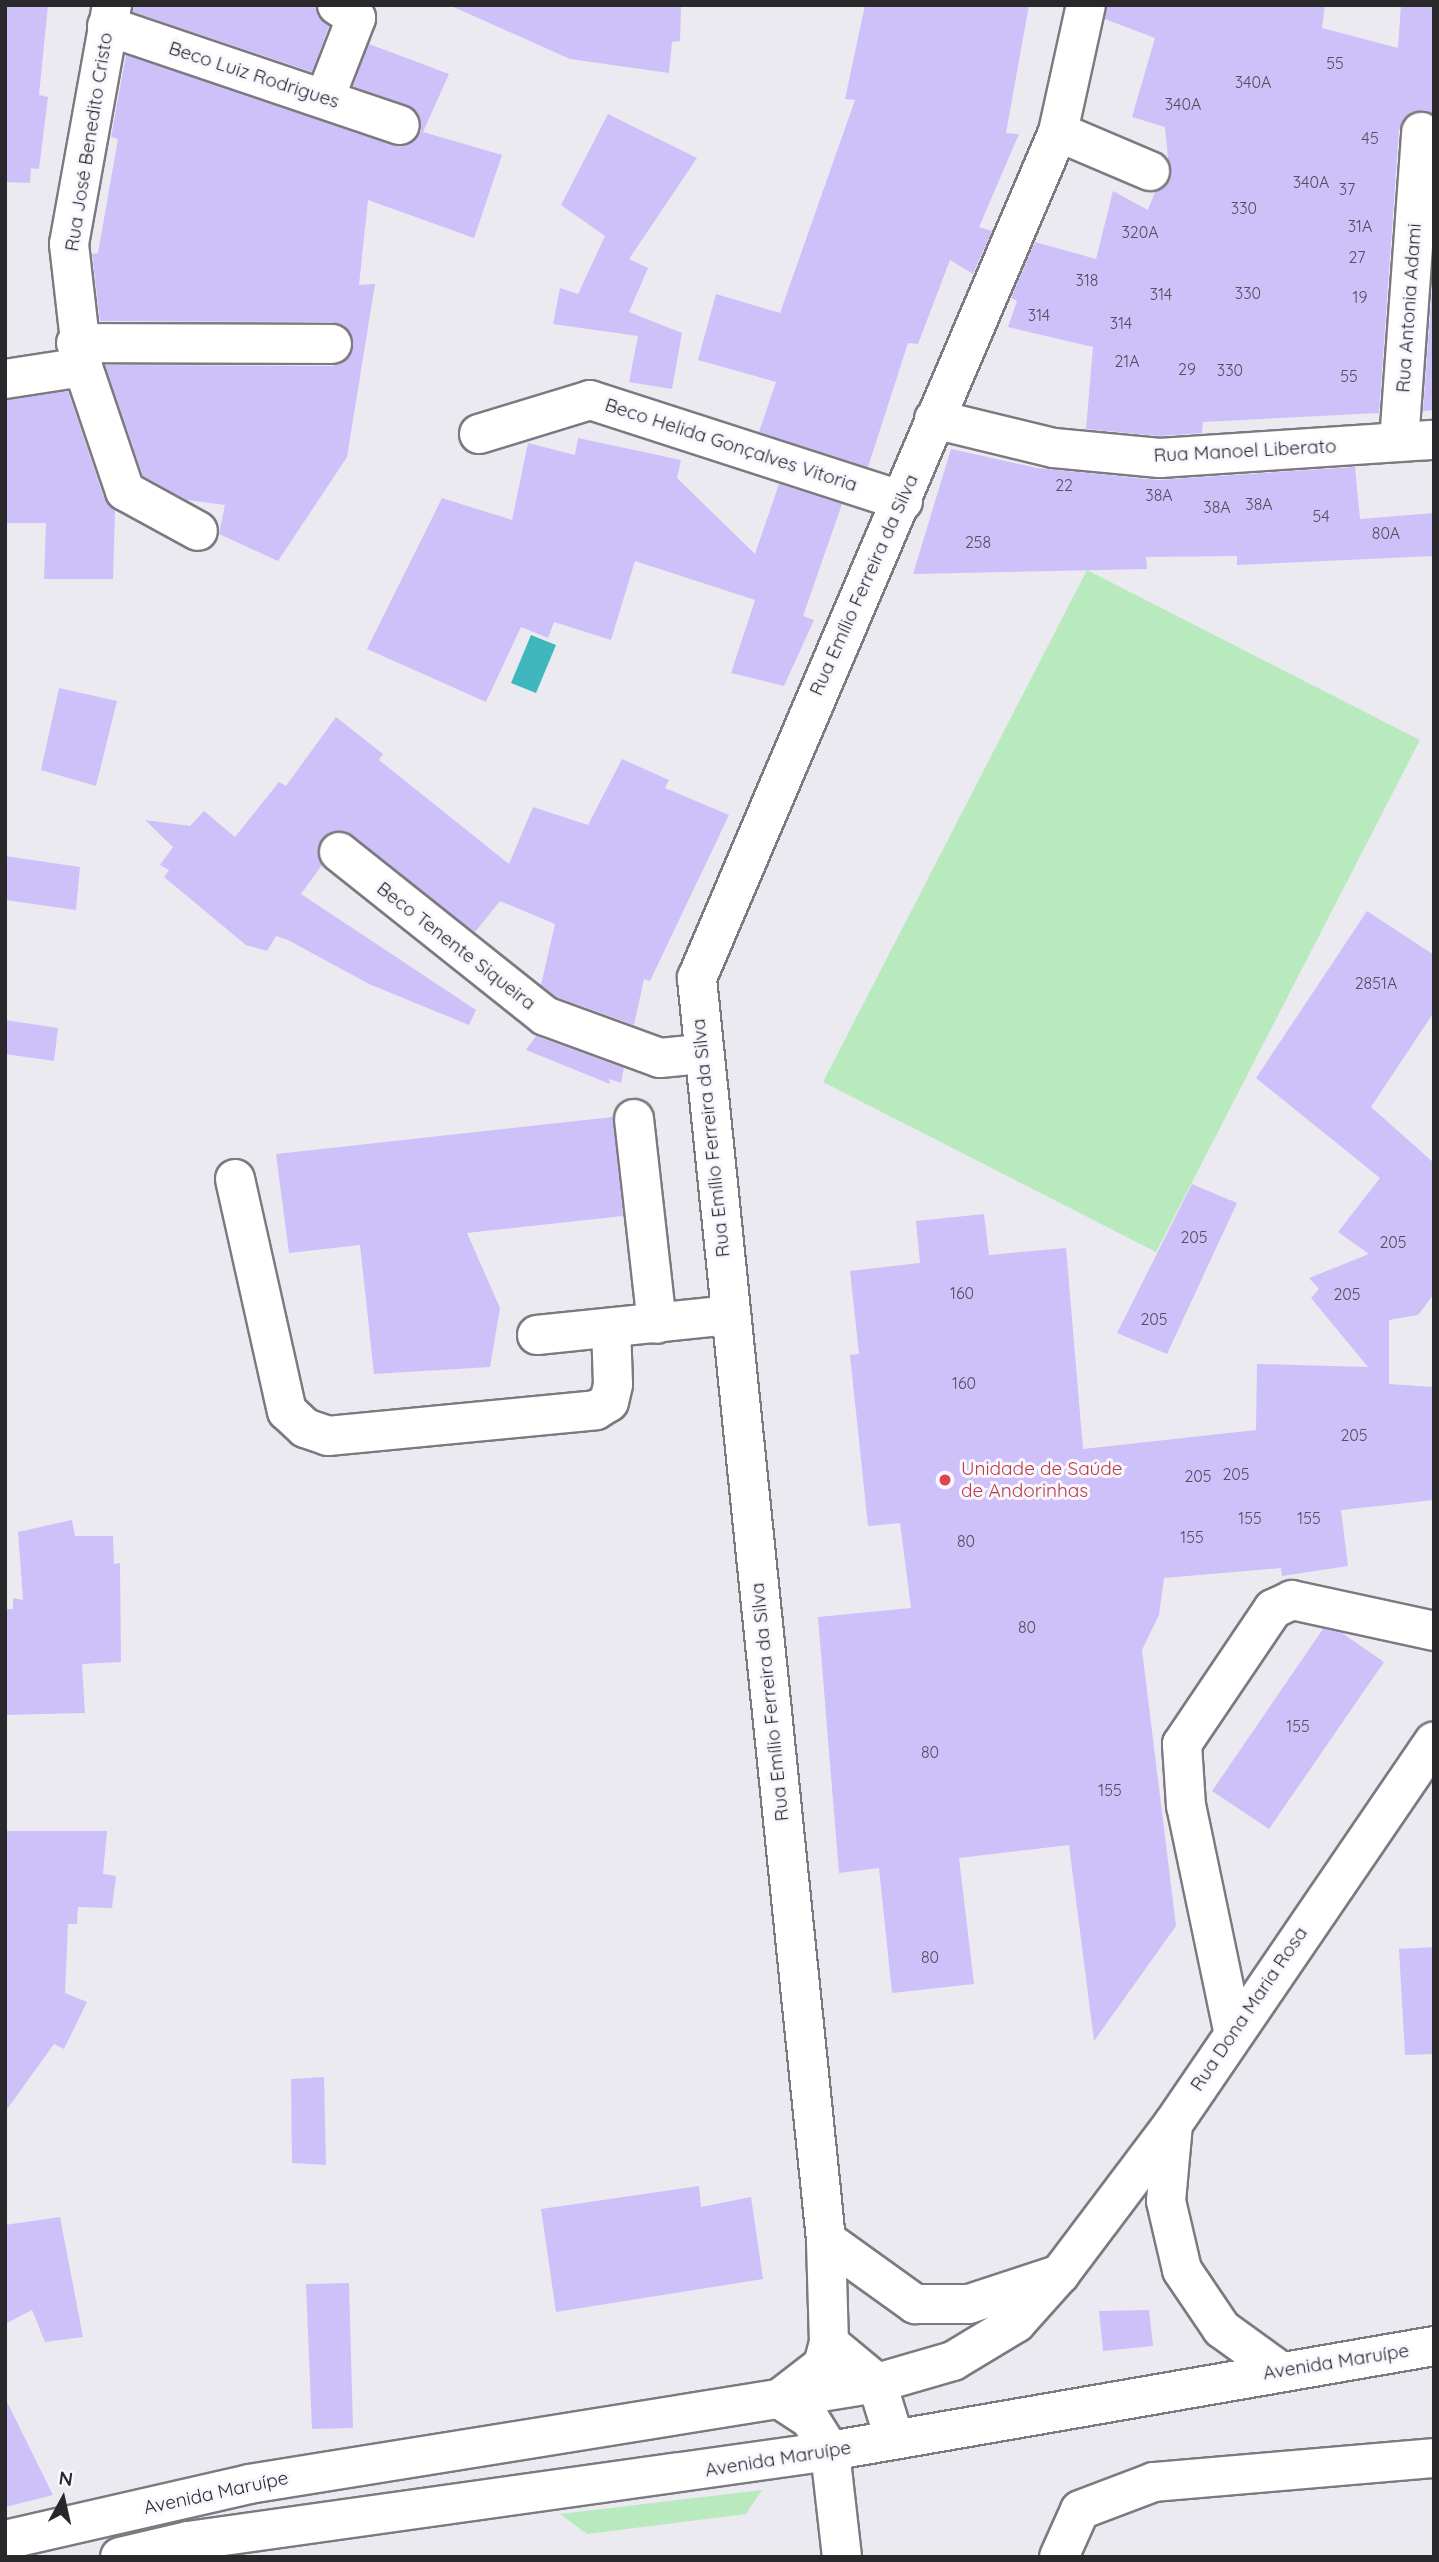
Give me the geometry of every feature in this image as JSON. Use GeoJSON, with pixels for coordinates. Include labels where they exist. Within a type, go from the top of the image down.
{"type":"FeatureCollection","features":[{"type":"Feature","properties":{"kind":"street"},"geometry":{"type":"LineString","coordinates":[[325,98],[356,18],[337,5]]}},
{"type":"Feature","properties":{"kind":"street","name":"Rua Emílio Ferreira da Silva"},"geometry":{"type":"LineString","coordinates":[[779,2399],[823,2365],[829,2343],[826,2240],[701,1054],[697,978],[711,937],[903,500],[934,419],[1058,132],[1086,5]]}},
{"type":"Feature","properties":{"kind":"street","name":"Beco Luiz Rodrigues"},"geometry":{"type":"LineString","coordinates":[[110,16],[400,125]]}},
{"type":"Feature","properties":{"kind":"street","name":"Rua José Benedito Cristo"},"geometry":{"type":"LineString","coordinates":[[110,16],[69,244],[79,355],[125,491],[198,531]]}},
{"type":"Feature","properties":{"kind":"street"},"geometry":{"type":"LineString","coordinates":[[1058,132],[1150,172]]}},
{"type":"Feature","properties":{"kind":"street","name":"Rua Antonia Adami"},"geometry":{"type":"LineString","coordinates":[[1416,441],[1422,132]]}},
{"type":"Feature","properties":{"kind":"street"},"geometry":{"type":"LineString","coordinates":[[5,379],[79,355],[331,344]]}},
{"type":"Feature","properties":{"kind":"street","name":"Beco Helida Gonçalves Vitoria"},"geometry":{"type":"LineString","coordinates":[[479,434],[590,400],[903,500]]}},
{"type":"Feature","properties":{"kind":"street","name":"Rua Manoel Liberato"},"geometry":{"type":"LineString","coordinates":[[934,419],[1054,448],[1160,458],[1416,441]]}},
{"type":"Feature","properties":{"kind":"street","name":"Beco Tenente Siqueira"},"geometry":{"type":"LineString","coordinates":[[339,852],[545,1016],[660,1058],[701,1054]]}},
{"type":"Feature","properties":{"kind":"street"},"geometry":{"type":"LineString","coordinates":[[634,1119],[657,1324]]}},
{"type":"Feature","properties":{"kind":"street"},"geometry":{"type":"LineString","coordinates":[[234,1179],[287,1410],[305,1428],[328,1436],[596,1410],[609,1402],[612,1384],[611,1328]]}},
{"type":"Feature","properties":{"kind":"street"},"geometry":{"type":"LineString","coordinates":[[537,1335],[729,1315]]}},
{"type":"Feature","properties":{"kind":"street"},"geometry":{"type":"LineString","coordinates":[[1233,2030],[1185,1806],[1182,1744],[1273,1609],[1292,1600],[1434,1631]]}},
{"type":"Feature","properties":{"kind":"street","name":"Rua Dona Maria Rosa"},"geometry":{"type":"LineString","coordinates":[[1060,2274],[1173,2124],[1233,2030],[1434,1741]]}},
{"type":"Feature","properties":{"kind":"street"},"geometry":{"type":"LineString","coordinates":[[1173,2124],[1166,2201],[1182,2270],[1222,2329],[1280,2371]]}},
{"type":"Feature","properties":{"kind":"street"},"geometry":{"type":"LineString","coordinates":[[826,2240],[915,2304],[968,2304],[1060,2274]]}},
{"type":"Feature","properties":{"kind":"street","name":"Avenida Maruípe"},"geometry":{"type":"LineString","coordinates":[[5,2540],[249,2484],[877,2383],[953,2361],[1016,2323],[1060,2274]]}},
{"type":"Feature","properties":{"kind":"street"},"geometry":{"type":"LineString","coordinates":[[829,2343],[877,2383],[894,2438]]}},
{"type":"Feature","properties":{"kind":"street","name":"Avenida Maruípe"},"geometry":{"type":"LineString","coordinates":[[120,2557],[830,2451],[1434,2346]]}},
{"type":"Feature","properties":{"kind":"street"},"geometry":{"type":"LineString","coordinates":[[779,2399],[810,2418],[830,2451],[842,2557]]}},
{"type":"Feature","properties":{"kind":"street"},"geometry":{"type":"LineString","coordinates":[[1059,2557],[1080,2510],[1154,2482],[1434,2458]]}},
{"type":"Feature","properties":{"kind":"green space"},"geometry":{"type":"Polygon","coordinates":[[[1087,570],[1420,740],[1156,1252],[823,1082],[1087,570]]]}},
{"type":"Feature","properties":{"kind":"green space"},"geometry":{"type":"Polygon","coordinates":[[[762,2490],[746,2514],[587,2534],[560,2514],[762,2490]]]}},
{"type":"Feature","properties":{"kind":"water"},"geometry":{"type":"Polygon","coordinates":[[[531,635],[556,645],[536,693],[511,683],[531,635]]]}},
{"type":"Feature","properties":{"kind":"building"},"geometry":{"type":"Polygon","coordinates":[[[5,5],[48,5],[39,95],[48,97],[39,169],[31,168],[30,183],[5,182],[5,5]]]}},
{"type":"Feature","properties":{"kind":"building"},"geometry":{"type":"Polygon","coordinates":[[[133,5],[315,5],[329,26],[312,72],[133,12],[133,5]]]}},
{"type":"Feature","properties":{"kind":"building"},"geometry":{"type":"Polygon","coordinates":[[[449,5],[681,5],[680,41],[672,42],[669,73],[570,59],[449,5]]]}},
{"type":"Feature","properties":{"kind":"building"},"geometry":{"type":"Polygon","coordinates":[[[865,5],[1029,5],[1006,133],[1019,134],[979,227],[992,231],[973,274],[950,260],[918,344],[908,343],[868,467],[759,432],[776,382],[698,360],[716,294],[780,313],[855,100],[845,99],[865,5]]]}},
{"type":"Feature","properties":{"kind":"building"},"geometry":{"type":"Polygon","coordinates":[[[1107,5],[1325,5],[1322,28],[1398,48],[1401,5],[1434,5],[1434,114],[1412,112],[1399,130],[1379,413],[1203,422],[1202,433],[1160,436],[1086,429],[1093,347],[1008,327],[1017,301],[1011,298],[1035,242],[1096,259],[1113,191],[1148,210],[1155,192],[1170,179],[1165,127],[1132,117],[1155,38],[1105,19],[1107,5]]]}},
{"type":"Feature","properties":{"kind":"building"},"geometry":{"type":"Polygon","coordinates":[[[369,44],[449,74],[423,132],[502,155],[474,238],[368,200],[359,285],[375,284],[347,457],[278,561],[219,534],[225,505],[187,500],[143,476],[105,365],[332,366],[350,356],[351,334],[332,322],[100,321],[92,254],[98,253],[118,139],[111,137],[126,55],[405,146],[421,131],[417,111],[353,86],[369,44]]]}},
{"type":"Feature","properties":{"kind":"building"},"geometry":{"type":"Polygon","coordinates":[[[608,114],[697,158],[629,259],[648,268],[629,312],[682,333],[672,389],[629,382],[638,336],[553,324],[560,288],[578,294],[605,236],[561,205],[608,114]]]}},
{"type":"Feature","properties":{"kind":"building"},"geometry":{"type":"Polygon","coordinates":[[[1434,261],[1434,410],[1423,411],[1434,261]]]}},
{"type":"Feature","properties":{"kind":"building"},"geometry":{"type":"Polygon","coordinates":[[[68,391],[104,498],[115,511],[113,579],[44,579],[46,523],[5,523],[5,400],[68,391]]]}},
{"type":"Feature","properties":{"kind":"building"},"geometry":{"type":"Polygon","coordinates":[[[578,438],[681,460],[677,478],[755,554],[779,484],[842,504],[803,616],[814,620],[784,686],[731,673],[755,600],[635,561],[611,640],[554,622],[548,638],[521,627],[486,702],[367,649],[442,498],[512,520],[528,443],[575,455],[578,438]]]}},
{"type":"Feature","properties":{"kind":"building"},"geometry":{"type":"Polygon","coordinates":[[[951,449],[1037,468],[1158,480],[1355,467],[1360,519],[1434,513],[1434,556],[1237,565],[1237,556],[1146,557],[1147,569],[913,574],[951,449]]]}},
{"type":"Feature","properties":{"kind":"building"},"geometry":{"type":"Polygon","coordinates":[[[59,688],[117,701],[96,786],[41,770],[59,688]]]}},
{"type":"Feature","properties":{"kind":"building"},"geometry":{"type":"Polygon","coordinates":[[[336,717],[383,754],[379,760],[509,864],[533,807],[588,825],[622,759],[669,780],[665,788],[729,815],[650,981],[644,979],[634,1025],[556,997],[541,985],[555,924],[500,901],[475,932],[343,831],[322,839],[322,865],[301,894],[476,1010],[469,1025],[369,984],[288,940],[276,936],[267,951],[246,945],[164,877],[169,870],[160,865],[173,847],[145,820],[190,826],[204,811],[235,837],[279,782],[286,786],[336,717]]]}},
{"type":"Feature","properties":{"kind":"building"},"geometry":{"type":"Polygon","coordinates":[[[5,856],[80,867],[76,910],[5,900],[5,856]]]}},
{"type":"Feature","properties":{"kind":"building"},"geometry":{"type":"Polygon","coordinates":[[[1367,911],[1434,955],[1434,1012],[1371,1107],[1434,1163],[1434,1294],[1418,1315],[1389,1320],[1389,1384],[1434,1387],[1434,1500],[1341,1510],[1348,1566],[1282,1576],[1281,1568],[1164,1578],[1159,1615],[1142,1650],[1176,1926],[1094,2041],[1069,1845],[959,1858],[974,1984],[892,1993],[879,1868],[839,1873],[818,1617],[911,1608],[900,1523],[868,1526],[850,1355],[859,1354],[850,1271],[920,1263],[916,1221],[984,1214],[989,1255],[1066,1248],[1083,1449],[1256,1430],[1257,1364],[1368,1367],[1311,1298],[1319,1289],[1309,1278],[1369,1254],[1338,1232],[1380,1178],[1256,1078],[1367,911]]]}},
{"type":"Feature","properties":{"kind":"building"},"geometry":{"type":"Polygon","coordinates":[[[5,1020],[58,1028],[54,1061],[5,1054],[5,1020]]]}},
{"type":"Feature","properties":{"kind":"building"},"geometry":{"type":"Polygon","coordinates":[[[536,1036],[624,1068],[621,1083],[609,1079],[610,1084],[526,1050],[536,1036]]]}},
{"type":"Feature","properties":{"kind":"building"},"geometry":{"type":"Polygon","coordinates":[[[613,1117],[623,1216],[467,1233],[500,1308],[490,1367],[374,1374],[360,1245],[289,1253],[276,1154],[613,1117]]]}},
{"type":"Feature","properties":{"kind":"building"},"geometry":{"type":"Polygon","coordinates":[[[1192,1184],[1237,1203],[1167,1354],[1117,1333],[1192,1184]]]}},
{"type":"Feature","properties":{"kind":"building"},"geometry":{"type":"Polygon","coordinates":[[[72,1520],[75,1536],[113,1536],[114,1564],[120,1563],[121,1662],[82,1664],[85,1713],[5,1715],[5,1609],[13,1609],[13,1598],[23,1600],[18,1532],[72,1520]]]}},
{"type":"Feature","properties":{"kind":"building"},"geometry":{"type":"Polygon","coordinates":[[[1323,1629],[1342,1633],[1384,1662],[1269,1829],[1212,1791],[1323,1629]]]}},
{"type":"Feature","properties":{"kind":"building"},"geometry":{"type":"Polygon","coordinates":[[[5,1831],[107,1831],[103,1874],[116,1876],[112,1908],[78,1907],[77,1924],[68,1924],[65,1993],[87,2002],[64,2049],[54,2044],[5,2112],[5,1831]]]}},
{"type":"Feature","properties":{"kind":"building"},"geometry":{"type":"Polygon","coordinates":[[[1434,1947],[1434,2054],[1405,2055],[1399,1949],[1434,1947]]]}},
{"type":"Feature","properties":{"kind":"building"},"geometry":{"type":"Polygon","coordinates":[[[324,2077],[326,2165],[292,2163],[291,2079],[324,2077]]]}},
{"type":"Feature","properties":{"kind":"building"},"geometry":{"type":"Polygon","coordinates":[[[699,2186],[701,2207],[751,2197],[763,2279],[556,2312],[541,2209],[699,2186]]]}},
{"type":"Feature","properties":{"kind":"building"},"geometry":{"type":"Polygon","coordinates":[[[60,2217],[83,2337],[45,2342],[32,2310],[5,2324],[5,2225],[60,2217]]]}},
{"type":"Feature","properties":{"kind":"building"},"geometry":{"type":"Polygon","coordinates":[[[349,2283],[353,2428],[312,2429],[306,2284],[349,2283]]]}},
{"type":"Feature","properties":{"kind":"building"},"geometry":{"type":"Polygon","coordinates":[[[1149,2310],[1153,2346],[1103,2351],[1099,2311],[1149,2310]]]}},
{"type":"Feature","properties":{"kind":"building"},"geometry":{"type":"Polygon","coordinates":[[[5,2398],[53,2495],[5,2507],[5,2398]]]}},
{"type":"Feature","properties":{"kind":"place","name":"Unidade de Saúde de Andorinhas"},"geometry":{"type":"Point","coordinates":[945,1480]}}]}
